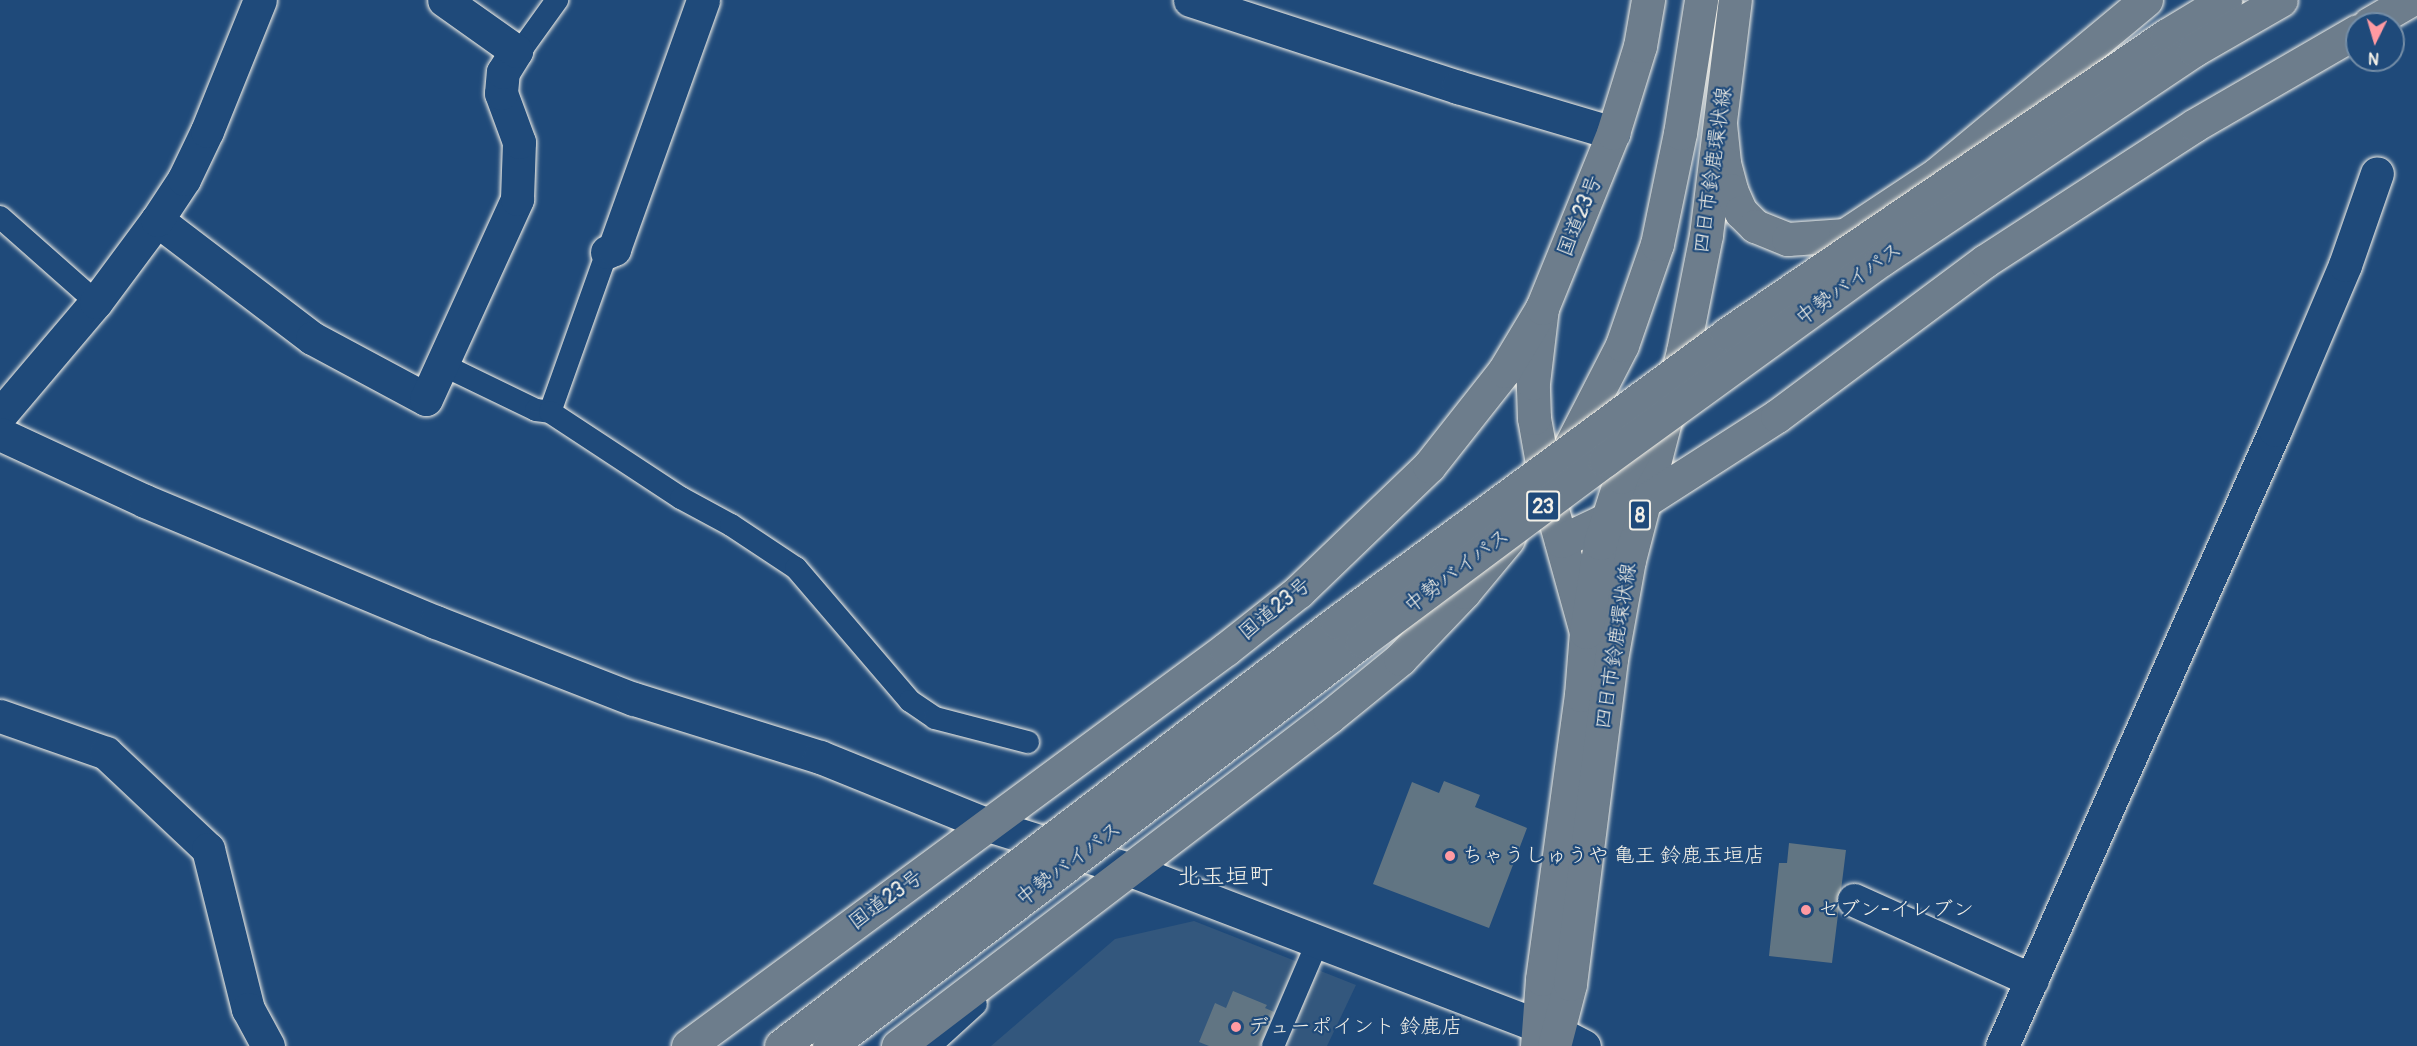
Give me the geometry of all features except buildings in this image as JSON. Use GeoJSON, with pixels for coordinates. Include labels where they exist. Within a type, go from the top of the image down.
{"type":"FeatureCollection","features":[{"type":"Feature","properties":{"kind":"main road","name":"国道23号"},"geometry":{"type":"LineString","coordinates":[[688,1046],[1253,628],[1298,592],[1359,536],[1429,466],[1504,371],[1542,308],[1613,133],[1640,46],[1648,0]]}},
{"type":"Feature","properties":{"kind":"main road","name":"23"},"geometry":{"type":"LineString","coordinates":[[898,1046],[1329,717],[1400,659],[1464,592],[1547,491],[1622,345],[1657,244],[1680,133],[1701,0]]}},
{"type":"Feature","properties":{"kind":"main road","name":"四日市鈴鹿環状線"},"geometry":{"type":"LineString","coordinates":[[1554,1039],[1570,984],[1611,659],[1629,560],[1674,386],[1706,235],[1735,0]]}},
{"type":"Feature","properties":{"kind":"main road"},"geometry":{"type":"LineString","coordinates":[[1586,632],[1600,543],[1621,477],[1647,426],[1674,386],[1721,327],[1845,235],[1937,174],[2146,0]]}},
{"type":"Feature","properties":{"kind":"main road","name":"中勢バイパス"},"geometry":{"type":"LineString","coordinates":[[781,1046],[1337,622],[1727,334],[2167,34],[2225,0]]}},
{"type":"Feature","properties":{"kind":"main road","name":"中勢バイパス"},"geometry":{"type":"LineString","coordinates":[[829,1046],[1390,620],[1882,259],[2194,50],[2281,0]]}},
{"type":"Feature","properties":{"kind":"main road"},"geometry":{"type":"LineString","coordinates":[[2390,12],[2410,0]]}},
{"type":"Feature","properties":{"kind":"main road"},"geometry":{"type":"LineString","coordinates":[[1561,541],[1643,502],[1777,416],[1984,261],[2195,126],[2345,38]]}},
{"type":"Feature","properties":{"kind":"main road"},"geometry":{"type":"LineString","coordinates":[[1720,124],[1724,163],[1731,190],[1741,212],[1755,226],[1788,240],[1845,235]]}},
{"type":"Feature","properties":{"kind":"main road","name":"四日市鈴鹿環状線"},"geometry":{"type":"LineString","coordinates":[[1542,308],[1533,383],[1534,418],[1547,491],[1586,632],[1554,1039]]}},
{"type":"Feature","properties":{"kind":"street"},"geometry":{"type":"LineString","coordinates":[[0,415],[96,302],[157,220],[184,178],[207,131],[260,0]]}},
{"type":"Feature","properties":{"kind":"street"},"geometry":{"type":"LineString","coordinates":[[157,220],[312,338],[426,399],[517,199],[519,142],[501,93],[503,72],[516,51],[444,0]]}},
{"type":"Feature","properties":{"kind":"street"},"geometry":{"type":"LineString","coordinates":[[607,252],[614,249],[703,0]]}},
{"type":"Feature","properties":{"kind":"street"},"geometry":{"type":"LineString","coordinates":[[1190,0],[1458,87],[1613,133]]}},
{"type":"Feature","properties":{"kind":"street"},"geometry":{"type":"LineString","coordinates":[[2002,1046],[2275,430],[2345,266],[2377,173]]}},
{"type":"Feature","properties":{"kind":"street"},"geometry":{"type":"LineString","coordinates":[[0,434],[145,501],[436,622],[634,699],[820,757],[988,825],[1128,869],[1318,941],[1554,1039]]}},
{"type":"Feature","properties":{"kind":"street"},"geometry":{"type":"LineString","coordinates":[[0,716],[106,753],[208,849],[248,1009],[268,1046]]}},
{"type":"Feature","properties":{"kind":"street"},"geometry":{"type":"LineString","coordinates":[[1854,900],[2031,980]]}},
{"type":"Feature","properties":{"kind":"lane"},"geometry":{"type":"LineString","coordinates":[[516,51],[524,46],[557,0]]}},
{"type":"Feature","properties":{"kind":"lane"},"geometry":{"type":"LineString","coordinates":[[0,217],[96,302]]}},
{"type":"Feature","properties":{"kind":"lane"},"geometry":{"type":"LineString","coordinates":[[550,412],[607,252]]}},
{"type":"Feature","properties":{"kind":"lane"},"geometry":{"type":"LineString","coordinates":[[443,364],[537,410],[550,412],[681,498],[731,525],[796,568],[910,701],[935,718],[1028,742]]}},
{"type":"Feature","properties":{"kind":"lane"},"geometry":{"type":"LineString","coordinates":[[930,1046],[1081,908]]}},
{"type":"Feature","properties":{"kind":"lane"},"geometry":{"type":"LineString","coordinates":[[1273,1046],[1318,941]]}},
{"type":"Feature","properties":{"kind":"shaded area"},"geometry":{"type":"Polygon","coordinates":[[[1194,921],[1356,985],[1327,1046],[991,1046],[1115,939],[1194,921]]]}},
{"type":"Feature","properties":{"kind":"place","name":"ちゃうしゅうや 亀王 鈴鹿玉垣店"},"geometry":{"type":"Point","coordinates":[1450,856]}},
{"type":"Feature","properties":{"kind":"place","name":"セブン-イレブン"},"geometry":{"type":"Point","coordinates":[1806,910]}},
{"type":"Feature","properties":{"kind":"place","name":"デューポイント 鈴鹿店"},"geometry":{"type":"Point","coordinates":[1236,1027]}},
{"type":"Feature","properties":{"kind":"district","name":"北玉垣町"},"geometry":{"type":"Point","coordinates":[1225,877]}}]}
